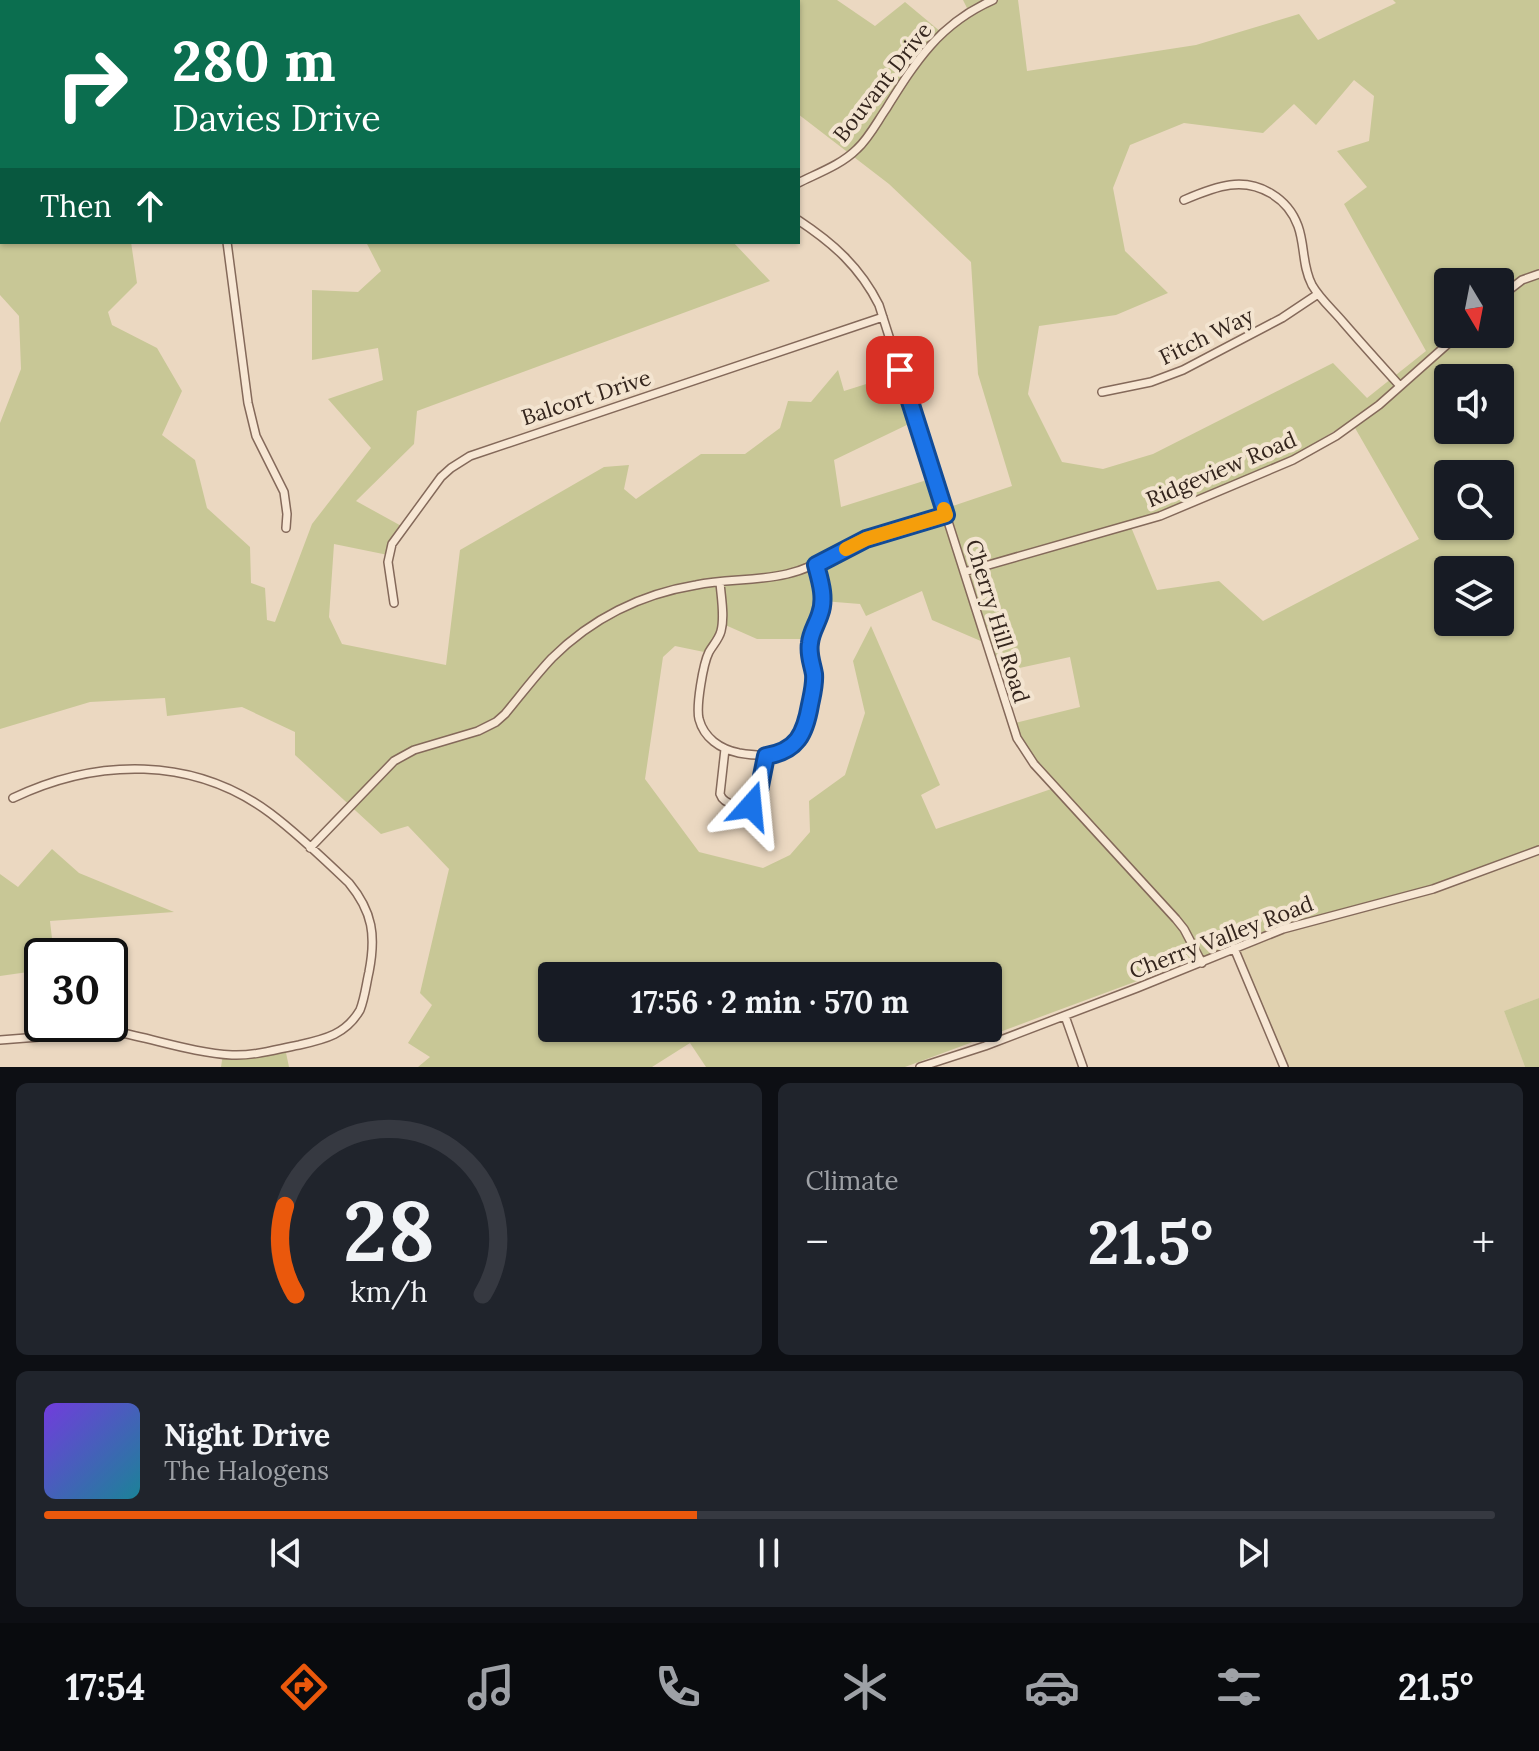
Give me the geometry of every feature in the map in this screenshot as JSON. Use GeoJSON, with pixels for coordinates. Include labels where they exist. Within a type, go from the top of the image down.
{"type":"FeatureCollection","features":[{"type":"Feature","properties":{"kind":"street","name":"Bouvant Drive"},"geometry":{"type":"LineString","coordinates":[[800,182],[841,162],[859,148],[927,48],[951,24],[993,0]]}},
{"type":"Feature","properties":{"kind":"street"},"geometry":{"type":"LineString","coordinates":[[1184,200],[1239,184],[1261,189],[1276,197],[1295,218],[1307,272],[1318,294],[1400,386]]}},
{"type":"Feature","properties":{"kind":"street","name":"Cherry Hill Road"},"geometry":{"type":"LineString","coordinates":[[800,221],[834,246],[856,268],[873,293],[1012,725],[1024,751],[1176,919],[1202,963]]}},
{"type":"Feature","properties":{"kind":"street"},"geometry":{"type":"LineString","coordinates":[[227,244],[248,403],[256,436],[284,492],[286,528]]}},
{"type":"Feature","properties":{"kind":"street"},"geometry":{"type":"LineString","coordinates":[[1514,286],[1539,274]]}},
{"type":"Feature","properties":{"kind":"street","name":"Fitch Way"},"geometry":{"type":"LineString","coordinates":[[1102,392],[1151,382],[1183,370],[1282,318],[1318,294]]}},
{"type":"Feature","properties":{"kind":"street","name":"Balcort Drive"},"geometry":{"type":"LineString","coordinates":[[394,603],[388,562],[392,544],[441,477],[470,456],[883,317]]}},
{"type":"Feature","properties":{"kind":"street","name":"Ridgeview Road"},"geometry":{"type":"LineString","coordinates":[[964,572],[1130,526],[1202,500],[1293,460],[1358,421],[1443,348]]}},
{"type":"Feature","properties":{"kind":"street"},"geometry":{"type":"LineString","coordinates":[[310,848],[394,761],[414,750],[478,731],[496,722],[567,645],[599,621],[635,602],[700,584],[773,577],[816,565],[871,537],[946,515]]}},
{"type":"Feature","properties":{"kind":"street"},"geometry":{"type":"LineString","coordinates":[[720,582],[722,623],[707,658],[699,718],[705,733],[725,749],[776,755],[798,741],[806,725],[814,683],[809,656],[810,639],[820,615],[822,599],[816,565]]}},
{"type":"Feature","properties":{"kind":"street"},"geometry":{"type":"LineString","coordinates":[[725,749],[720,794],[726,803],[755,804],[766,756]]}},
{"type":"Feature","properties":{"kind":"street"},"geometry":{"type":"LineString","coordinates":[[0,1040],[117,1032],[218,1053],[247,1055],[325,1039],[342,1031],[355,1018],[364,1000],[373,950],[371,925],[357,892],[270,814],[234,792],[165,771],[127,768],[89,772],[52,781],[13,798]]}},
{"type":"Feature","properties":{"kind":"street","name":"Cherry Valley Road"},"geometry":{"type":"LineString","coordinates":[[920,1067],[1065,1016],[1295,925],[1433,889],[1539,850]]}},
{"type":"Feature","properties":{"kind":"street"},"geometry":{"type":"LineString","coordinates":[[1234,948],[1284,1067]]}},
{"type":"Feature","properties":{"kind":"street"},"geometry":{"type":"LineString","coordinates":[[1065,1016],[1083,1067]]}},
{"type":"Feature","properties":{"kind":"shaded area"},"geometry":{"type":"Polygon","coordinates":[[[800,0],[837,0],[875,26],[905,2],[941,32],[968,10],[963,0],[1018,0],[1027,71],[1196,45],[1299,14],[1318,40],[1396,3],[1393,0],[1539,0],[1539,848],[1491,870],[1229,947],[1002,1031],[1002,962],[538,962],[538,1042],[972,1042],[905,1067],[706,1067],[690,1043],[652,1067],[418,1067],[430,1057],[408,1043],[432,1005],[420,993],[449,869],[408,826],[381,834],[295,755],[295,732],[242,707],[167,716],[165,698],[90,702],[0,729],[0,423],[21,369],[19,316],[0,295],[0,244],[131,244],[137,283],[108,312],[112,325],[157,348],[182,391],[162,435],[195,460],[207,508],[250,547],[251,583],[265,588],[267,620],[275,622],[312,524],[371,448],[328,399],[383,380],[378,348],[312,360],[312,290],[358,292],[381,271],[367,244],[735,244],[770,281],[417,411],[414,444],[356,501],[405,528],[388,555],[334,544],[329,617],[342,644],[446,665],[460,550],[604,467],[629,465],[624,489],[636,499],[701,454],[745,454],[780,428],[788,401],[811,402],[838,370],[844,391],[898,374],[913,422],[834,460],[841,507],[930,479],[941,510],[1012,486],[978,374],[971,262],[889,184],[800,116],[800,0]],[[1354,80],[1316,125],[1294,104],[1263,133],[1184,123],[1130,145],[1113,188],[1125,251],[1168,293],[1116,315],[1039,326],[1028,394],[1062,462],[1103,469],[1153,454],[1333,363],[1367,398],[1426,351],[1344,204],[1367,187],[1337,151],[1369,141],[1374,96],[1354,80]],[[1351,421],[1257,478],[1131,527],[1157,590],[1219,581],[1263,621],[1419,539],[1351,421]],[[922,591],[866,616],[860,604],[823,601],[810,639],[757,639],[723,624],[709,653],[675,646],[663,657],[645,779],[699,852],[763,868],[790,855],[810,832],[809,801],[845,775],[865,713],[853,661],[871,626],[940,785],[921,795],[936,829],[1054,788],[1011,724],[1080,707],[1070,657],[992,674],[983,642],[932,620],[922,591]]]}},
{"type":"Feature","properties":{"kind":"shaded area"},"geometry":{"type":"Polygon","coordinates":[[[1539,848],[1539,998],[1504,1011],[1525,1067],[1284,1067],[1229,947],[1539,848]]]}},
{"type":"Feature","properties":{"kind":"shaded area"},"geometry":{"type":"Polygon","coordinates":[[[52,849],[79,873],[174,912],[50,921],[52,938],[24,938],[24,973],[0,976],[0,874],[18,887],[52,849]]]}},
{"type":"Feature","properties":{"kind":"shaded area"},"geometry":{"type":"Polygon","coordinates":[[[1539,998],[1539,1067],[1525,1067],[1504,1011],[1539,998]]]}},
{"type":"Feature","properties":{"kind":"shaded area"},"geometry":{"type":"Polygon","coordinates":[[[285,1048],[289,1067],[221,1067],[223,1054],[285,1048]]]}},
{"type":"Feature","properties":{"kind":"slow traffic"},"geometry":{"type":"LineString","coordinates":[[846,549],[866,539],[946,515],[944,509]]}},
{"type":"Feature","properties":{"kind":"route"},"geometry":{"type":"LineString","coordinates":[[751,806],[757,801],[766,756],[790,748],[798,741],[806,725],[814,683],[809,656],[810,639],[822,608],[816,565],[866,539],[946,515],[900,370]]}}]}
